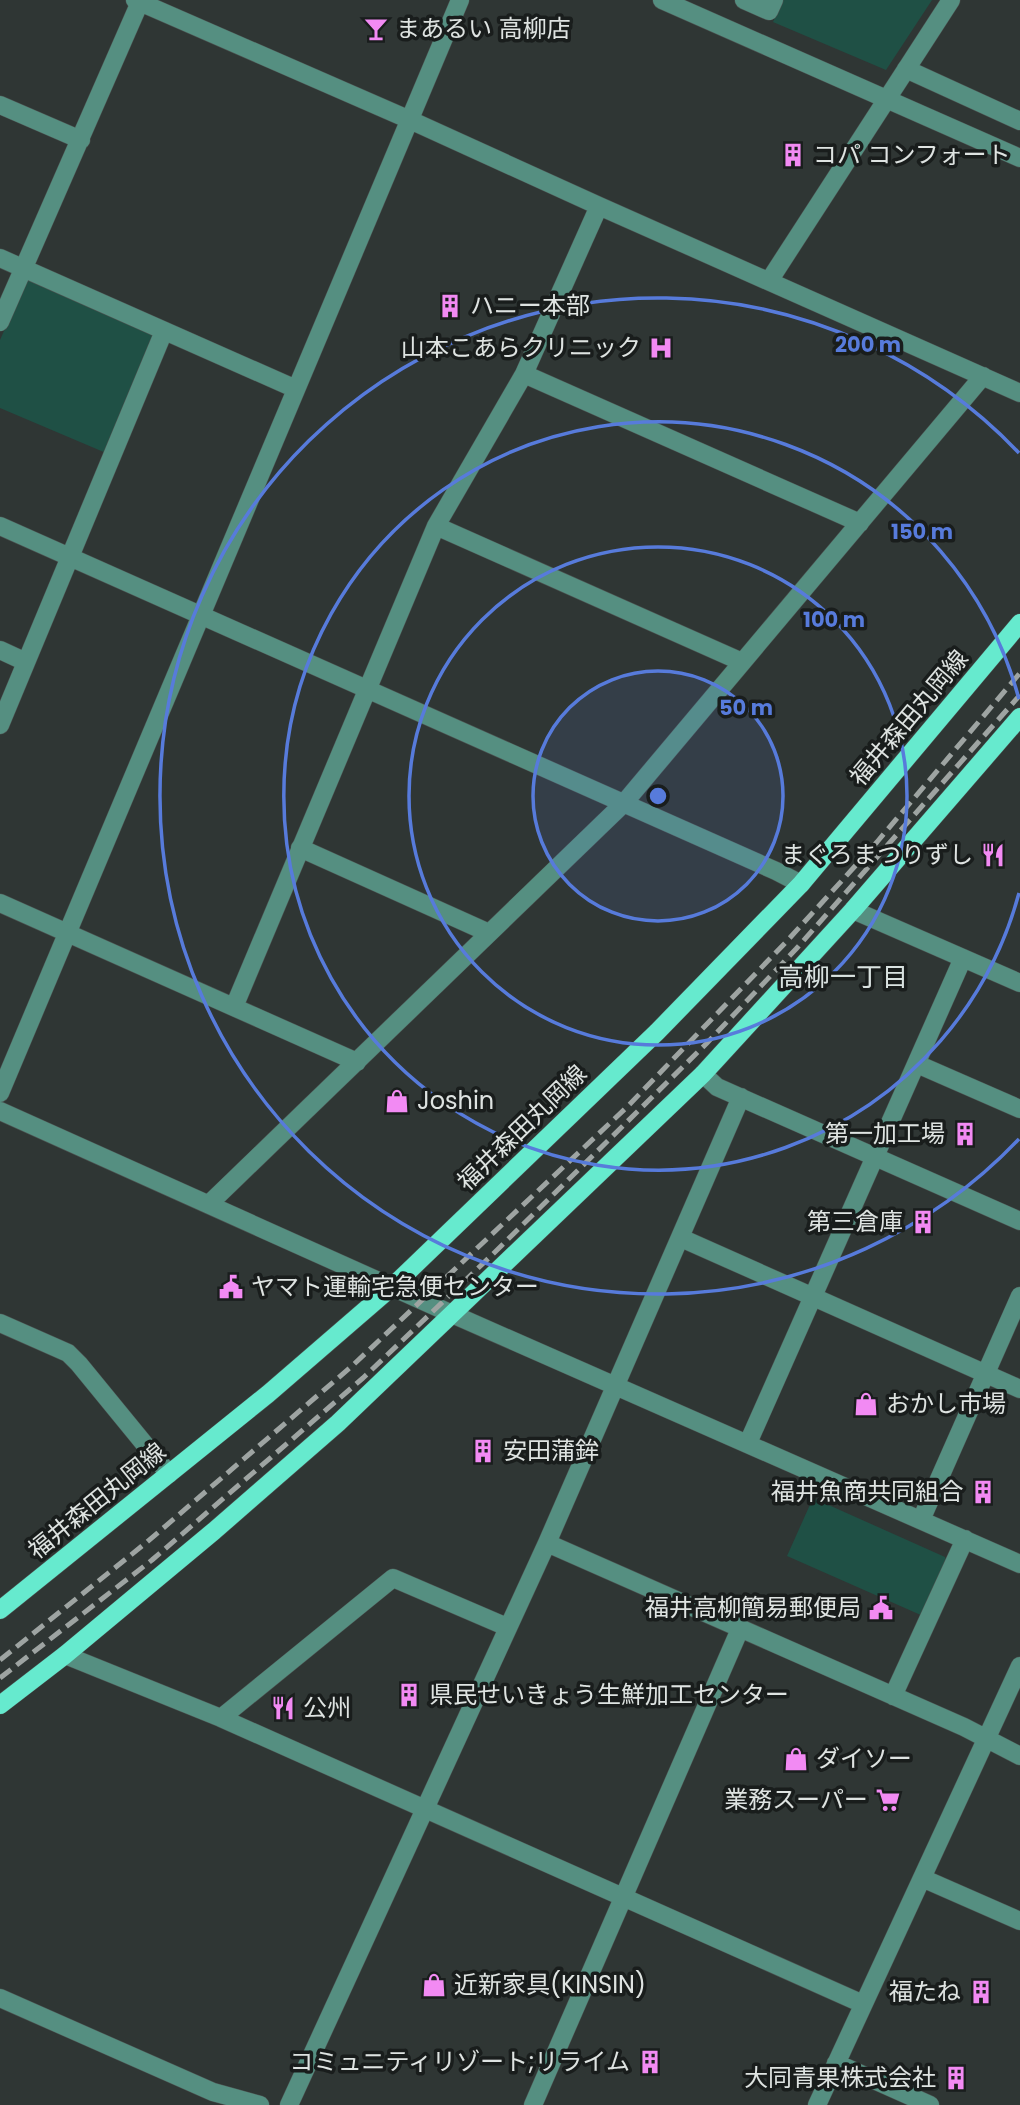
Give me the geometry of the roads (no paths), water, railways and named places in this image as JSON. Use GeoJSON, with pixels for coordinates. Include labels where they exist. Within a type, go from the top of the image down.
{"type":"FeatureCollection","features":[{"type":"Feature","properties":{"kind":"main road","name":"福井森田丸岡線"},"geometry":{"type":"LineString","coordinates":[[0,1610],[268,1394],[393,1286],[657,1032],[801,884],[1020,623]]}},
{"type":"Feature","properties":{"kind":"main road"},"geometry":{"type":"LineString","coordinates":[[0,1705],[65,1655],[320,1439],[703,1074],[853,910],[1020,718]]}},
{"type":"Feature","properties":{"kind":"street"},"geometry":{"type":"LineString","coordinates":[[0,1093],[460,0]]}},
{"type":"Feature","properties":{"kind":"street"},"geometry":{"type":"LineString","coordinates":[[662,0],[1020,158]]}},
{"type":"Feature","properties":{"kind":"street"},"geometry":{"type":"LineString","coordinates":[[744,0],[769,11],[774,0]]}},
{"type":"Feature","properties":{"kind":"street"},"geometry":{"type":"LineString","coordinates":[[769,281],[951,0]]}},
{"type":"Feature","properties":{"kind":"street"},"geometry":{"type":"LineString","coordinates":[[0,322],[81,140],[138,1],[1020,393]]}},
{"type":"Feature","properties":{"kind":"street"},"geometry":{"type":"LineString","coordinates":[[906,69],[1020,121]]}},
{"type":"Feature","properties":{"kind":"street"},"geometry":{"type":"LineString","coordinates":[[0,105],[81,140]]}},
{"type":"Feature","properties":{"kind":"street"},"geometry":{"type":"LineString","coordinates":[[234,1007],[436,526],[524,374],[598,206]]}},
{"type":"Feature","properties":{"kind":"street"},"geometry":{"type":"LineString","coordinates":[[0,258],[296,389]]}},
{"type":"Feature","properties":{"kind":"street"},"geometry":{"type":"LineString","coordinates":[[0,724],[164,331]]}},
{"type":"Feature","properties":{"kind":"street"},"geometry":{"type":"LineString","coordinates":[[524,374],[860,523]]}},
{"type":"Feature","properties":{"kind":"street"},"geometry":{"type":"LineString","coordinates":[[209,1204],[624,803],[983,376]]}},
{"type":"Feature","properties":{"kind":"street"},"geometry":{"type":"LineString","coordinates":[[0,526],[801,884]]}},
{"type":"Feature","properties":{"kind":"street"},"geometry":{"type":"LineString","coordinates":[[436,526],[742,662]]}},
{"type":"Feature","properties":{"kind":"street"},"geometry":{"type":"LineString","coordinates":[[0,650],[26,662]]}},
{"type":"Feature","properties":{"kind":"street"},"geometry":{"type":"LineString","coordinates":[[300,848],[489,933]]}},
{"type":"Feature","properties":{"kind":"street"},"geometry":{"type":"LineString","coordinates":[[0,903],[357,1062]]}},
{"type":"Feature","properties":{"kind":"street"},"geometry":{"type":"LineString","coordinates":[[853,910],[1020,983]]}},
{"type":"Feature","properties":{"kind":"street"},"geometry":{"type":"LineString","coordinates":[[748,1443],[963,958]]}},
{"type":"Feature","properties":{"kind":"street"},"geometry":{"type":"LineString","coordinates":[[917,1064],[1020,1109]]}},
{"type":"Feature","properties":{"kind":"street"},"geometry":{"type":"LineString","coordinates":[[703,1074],[717,1087],[1020,1221]]}},
{"type":"Feature","properties":{"kind":"street"},"geometry":{"type":"LineString","coordinates":[[289,2105],[547,1543],[741,1097]]}},
{"type":"Feature","properties":{"kind":"street"},"geometry":{"type":"LineString","coordinates":[[0,1111],[1020,1564]]}},
{"type":"Feature","properties":{"kind":"street"},"geometry":{"type":"LineString","coordinates":[[681,1238],[1020,1389]]}},
{"type":"Feature","properties":{"kind":"street"},"geometry":{"type":"LineString","coordinates":[[921,1520],[1020,1296]]}},
{"type":"Feature","properties":{"kind":"street"},"geometry":{"type":"LineString","coordinates":[[0,1323],[68,1353],[169,1474]]}},
{"type":"Feature","properties":{"kind":"street"},"geometry":{"type":"LineString","coordinates":[[893,1696],[965,1539]]}},
{"type":"Feature","properties":{"kind":"street"},"geometry":{"type":"LineString","coordinates":[[547,1543],[893,1696],[1020,1756]]}},
{"type":"Feature","properties":{"kind":"street"},"geometry":{"type":"LineString","coordinates":[[221,1718],[393,1578],[507,1627]]}},
{"type":"Feature","properties":{"kind":"street"},"geometry":{"type":"LineString","coordinates":[[533,2105],[740,1629]]}},
{"type":"Feature","properties":{"kind":"street"},"geometry":{"type":"LineString","coordinates":[[65,1655],[221,1718],[425,1807],[863,2004]]}},
{"type":"Feature","properties":{"kind":"street"},"geometry":{"type":"LineString","coordinates":[[817,2105],[1020,1666]]}},
{"type":"Feature","properties":{"kind":"street"},"geometry":{"type":"LineString","coordinates":[[922,1878],[1020,1921]]}},
{"type":"Feature","properties":{"kind":"street"},"geometry":{"type":"LineString","coordinates":[[0,1998],[213,2092],[260,2105]]}},
{"type":"Feature","properties":{"kind":"street"},"geometry":{"type":"LineString","coordinates":[[836,2063],[930,2105]]}},
{"type":"Feature","properties":{"kind":"railway"},"geometry":{"type":"LineString","coordinates":[[0,1660],[147,1542],[352,1366],[627,1107],[787,941],[877,842],[1020,673]]}},
{"type":"Feature","properties":{"kind":"railway"},"geometry":{"type":"LineString","coordinates":[[0,1678],[152,1560],[363,1378],[494,1253],[706,1044],[796,949],[1020,695]]}},
{"type":"Feature","properties":{"kind":"place","name":"まあるい 高柳店"},"geometry":{"type":"Point","coordinates":[376,29]}},
{"type":"Feature","properties":{"kind":"place","name":"コパ コンフォート"},"geometry":{"type":"Point","coordinates":[793,155]}},
{"type":"Feature","properties":{"kind":"place","name":"ハニー本部"},"geometry":{"type":"Point","coordinates":[450,306]}},
{"type":"Feature","properties":{"kind":"place","name":"山本こあらクリニック"},"geometry":{"type":"Point","coordinates":[661,348]}},
{"type":"Feature","properties":{"kind":"place","name":"まぐろまつりずし"},"geometry":{"type":"Point","coordinates":[993,855]}},
{"type":"Feature","properties":{"kind":"place","name":"Joshin"},"geometry":{"type":"Point","coordinates":[397,1101]}},
{"type":"Feature","properties":{"kind":"place","name":"第一加工場"},"geometry":{"type":"Point","coordinates":[965,1134]}},
{"type":"Feature","properties":{"kind":"place","name":"第三倉庫"},"geometry":{"type":"Point","coordinates":[923,1222]}},
{"type":"Feature","properties":{"kind":"place","name":"ヤマト運輸宅急便センター"},"geometry":{"type":"Point","coordinates":[231,1287]}},
{"type":"Feature","properties":{"kind":"place","name":"おかし市場"},"geometry":{"type":"Point","coordinates":[866,1404]}},
{"type":"Feature","properties":{"kind":"place","name":"安田蒲鉾"},"geometry":{"type":"Point","coordinates":[483,1451]}},
{"type":"Feature","properties":{"kind":"place","name":"福井魚商共同組合"},"geometry":{"type":"Point","coordinates":[983,1492]}},
{"type":"Feature","properties":{"kind":"place","name":"福井高柳簡易郵便局"},"geometry":{"type":"Point","coordinates":[881,1608]}},
{"type":"Feature","properties":{"kind":"place","name":"県民せいきょう生鮮加工センター"},"geometry":{"type":"Point","coordinates":[409,1695]}},
{"type":"Feature","properties":{"kind":"place","name":"公州"},"geometry":{"type":"Point","coordinates":[283,1708]}},
{"type":"Feature","properties":{"kind":"place","name":"ダイソー"},"geometry":{"type":"Point","coordinates":[796,1759]}},
{"type":"Feature","properties":{"kind":"place","name":"業務スーパー"},"geometry":{"type":"Point","coordinates":[888,1800]}},
{"type":"Feature","properties":{"kind":"place","name":"近新家具(KINSIN)"},"geometry":{"type":"Point","coordinates":[434,1985]}},
{"type":"Feature","properties":{"kind":"place","name":"福たね"},"geometry":{"type":"Point","coordinates":[981,1992]}},
{"type":"Feature","properties":{"kind":"place","name":"コミュニティリゾート;リライム"},"geometry":{"type":"Point","coordinates":[650,2062]}},
{"type":"Feature","properties":{"kind":"place","name":"大同青果株式会社"},"geometry":{"type":"Point","coordinates":[956,2078]}},
{"type":"Feature","properties":{"kind":"district","name":"高柳一丁目"},"geometry":{"type":"Point","coordinates":[843,977]}}]}
